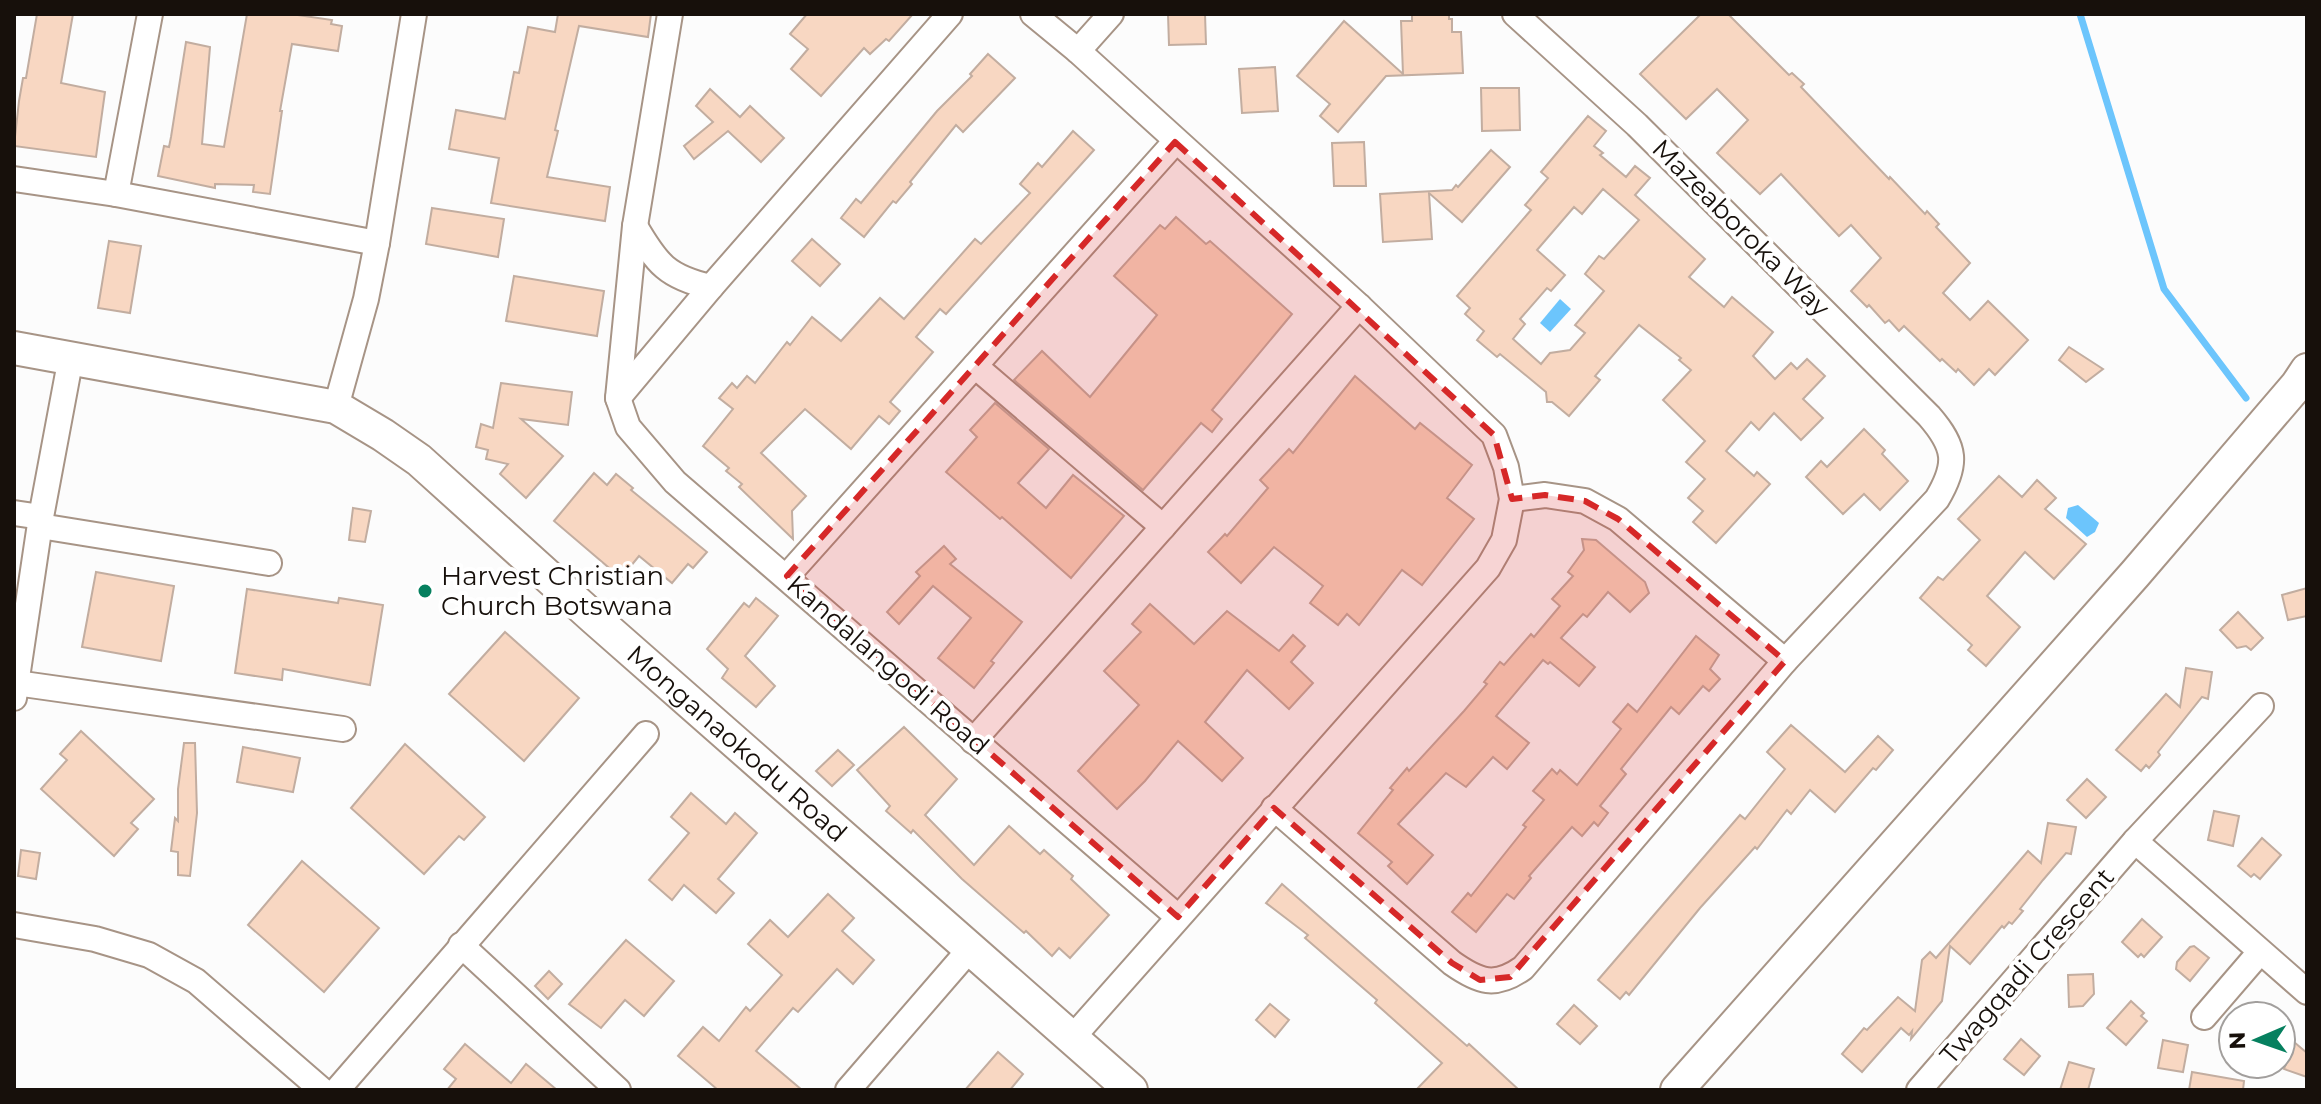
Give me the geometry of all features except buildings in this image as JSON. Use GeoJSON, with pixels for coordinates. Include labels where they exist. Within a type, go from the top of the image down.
{"type":"FeatureCollection","features":[{"type":"Feature","properties":{"kind":"street"},"geometry":{"type":"LineString","coordinates":[[116,194],[150,14]]}},
{"type":"Feature","properties":{"kind":"street"},"geometry":{"type":"LineString","coordinates":[[14,348],[336,407],[366,299],[414,14]]}},
{"type":"Feature","properties":{"kind":"street"},"geometry":{"type":"LineString","coordinates":[[618,398],[635,226],[670,14]]}},
{"type":"Feature","properties":{"kind":"street"},"geometry":{"type":"LineString","coordinates":[[618,398],[950,14]]}},
{"type":"Feature","properties":{"kind":"street"},"geometry":{"type":"LineString","coordinates":[[1033,14],[1078,51],[1359,306],[1494,435],[1506,467],[1512,499],[1504,540],[1488,568],[1072,1038]]}},
{"type":"Feature","properties":{"kind":"street"},"geometry":{"type":"LineString","coordinates":[[1078,51],[1111,14]]}},
{"type":"Feature","properties":{"kind":"street","name":"Mazeaboroka Way"},"geometry":{"type":"LineString","coordinates":[[1515,14],[1637,125],[1946,435],[1951,455],[1949,478],[1937,499],[1785,661]]}},
{"type":"Feature","properties":{"kind":"street"},"geometry":{"type":"LineString","coordinates":[[787,576],[1175,142]]}},
{"type":"Feature","properties":{"kind":"street"},"geometry":{"type":"LineString","coordinates":[[14,179],[116,194],[377,243]]}},
{"type":"Feature","properties":{"kind":"street"},"geometry":{"type":"LineString","coordinates":[[635,226],[651,252],[669,271],[686,281],[711,287]]}},
{"type":"Feature","properties":{"kind":"street"},"geometry":{"type":"LineString","coordinates":[[973,741],[1359,306]]}},
{"type":"Feature","properties":{"kind":"street"},"geometry":{"type":"LineString","coordinates":[[71,357],[40,522],[15,690],[343,729]]}},
{"type":"Feature","properties":{"kind":"street"},"geometry":{"type":"LineString","coordinates":[[975,366],[1163,527]]}},
{"type":"Feature","properties":{"kind":"street"},"geometry":{"type":"LineString","coordinates":[[1677,1090],[2135,574],[2307,370]]}},
{"type":"Feature","properties":{"kind":"street","name":"Kandalangodi Road"},"geometry":{"type":"LineString","coordinates":[[618,398],[628,427],[675,482],[1178,917]]}},
{"type":"Feature","properties":{"kind":"street","name":"Monganaokodu Road"},"geometry":{"type":"LineString","coordinates":[[336,407],[419,460],[605,628],[1131,1090]]}},
{"type":"Feature","properties":{"kind":"street"},"geometry":{"type":"LineString","coordinates":[[1274,808],[1452,963],[1480,980],[1496,981],[1510,977],[1523,968],[1785,661],[1618,519],[1585,501],[1545,495],[1512,499]]}},
{"type":"Feature","properties":{"kind":"street"},"geometry":{"type":"LineString","coordinates":[[14,513],[40,522],[269,563]]}},
{"type":"Feature","properties":{"kind":"street","name":"Twagqadi Crescent"},"geometry":{"type":"LineString","coordinates":[[1919,1090],[2135,841],[2261,706]]}},
{"type":"Feature","properties":{"kind":"street"},"geometry":{"type":"LineString","coordinates":[[337,1090],[646,734]]}},
{"type":"Feature","properties":{"kind":"street"},"geometry":{"type":"LineString","coordinates":[[2135,841],[2307,992]]}},
{"type":"Feature","properties":{"kind":"street"},"geometry":{"type":"LineString","coordinates":[[14,925],[95,939],[149,955],[196,981],[322,1090]]}},
{"type":"Feature","properties":{"kind":"street"},"geometry":{"type":"LineString","coordinates":[[461,945],[618,1090]]}},
{"type":"Feature","properties":{"kind":"street"},"geometry":{"type":"LineString","coordinates":[[848,1090],[970,949]]}},
{"type":"Feature","properties":{"kind":"street"},"geometry":{"type":"LineString","coordinates":[[2204,1017],[2260,952]]}},
{"type":"Feature","properties":{"kind":"highlighted area"},"geometry":{"type":"Polygon","coordinates":[[[1175,142],[1494,435],[1512,499],[1545,495],[1585,501],[1618,519],[1785,661],[1510,977],[1480,980],[1452,963],[1274,808],[1178,917],[787,576],[1175,142]]]}},
{"type":"Feature","properties":{"kind":"water"},"geometry":{"type":"Polygon","coordinates":[[[1560,299],[1571,309],[1550,332],[1540,323],[1560,299]]]}},
{"type":"Feature","properties":{"kind":"water"},"geometry":{"type":"Polygon","coordinates":[[[2078,505],[2099,523],[2095,532],[2087,537],[2066,518],[2068,508],[2078,505]]]}},
{"type":"Feature","properties":{"kind":"waterway"},"geometry":{"type":"LineString","coordinates":[[2080,14],[2164,289],[2246,398]]}},
{"type":"Feature","properties":{"kind":"place","name":"Harvest Christian Church Botswana"},"geometry":{"type":"Point","coordinates":[425,591]}}]}
